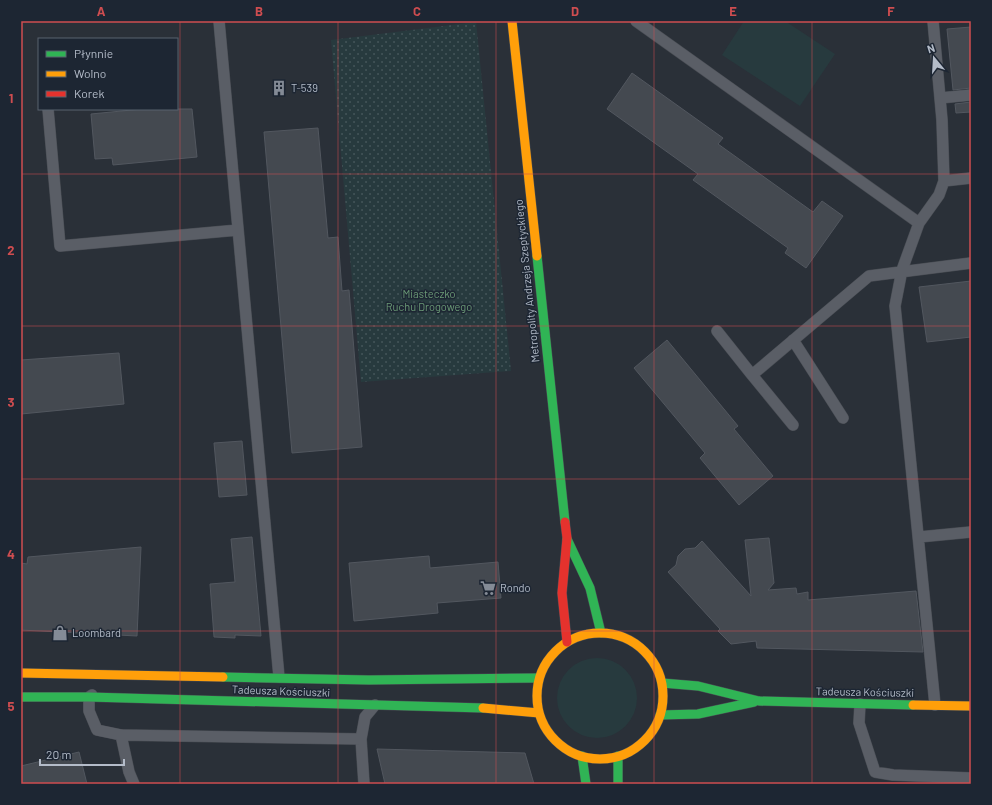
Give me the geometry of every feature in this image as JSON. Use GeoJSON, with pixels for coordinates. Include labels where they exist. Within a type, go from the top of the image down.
{"type":"FeatureCollection","features":[{"type":"Feature","properties":{"kind":"main road","name":"Metropolity Andrzeja Szeptyckiego"},"geometry":{"type":"LineString","coordinates":[[512,21],[567,538],[562,593],[567,642]]}},
{"type":"Feature","properties":{"kind":"main road","name":"Metropolity Andrzeja Szeptyckiego"},"geometry":{"type":"LineString","coordinates":[[567,538],[590,588],[601,633]]}},
{"type":"Feature","properties":{"kind":"main road"},"geometry":{"type":"LineString","coordinates":[[601,633],[618,636],[628,640],[646,653],[656,666],[662,683],[663,699],[660,715],[651,733],[636,748],[618,756],[600,759],[582,756],[563,747],[548,732],[539,713],[537,696],[539,678],[546,664],[555,652],[567,642],[583,635],[601,633]]}},
{"type":"Feature","properties":{"kind":"main road","name":"Tadeusza Kościuszki"},"geometry":{"type":"LineString","coordinates":[[21,673],[370,680],[539,678]]}},
{"type":"Feature","properties":{"kind":"main road","name":"Tadeusza Kościuszki"},"geometry":{"type":"LineString","coordinates":[[662,683],[698,686],[759,701],[971,706]]}},
{"type":"Feature","properties":{"kind":"main road","name":"Tadeusza Kościuszki"},"geometry":{"type":"LineString","coordinates":[[21,697],[89,697],[485,708],[539,713]]}},
{"type":"Feature","properties":{"kind":"main road","name":"Tadeusza Kościuszki"},"geometry":{"type":"LineString","coordinates":[[660,715],[698,714],[759,701]]}},
{"type":"Feature","properties":{"kind":"main road"},"geometry":{"type":"LineString","coordinates":[[582,756],[586,784]]}},
{"type":"Feature","properties":{"kind":"main road"},"geometry":{"type":"LineString","coordinates":[[618,756],[618,784]]}},
{"type":"Feature","properties":{"kind":"lane"},"geometry":{"type":"LineString","coordinates":[[219,21],[279,677]]}},
{"type":"Feature","properties":{"kind":"lane"},"geometry":{"type":"LineString","coordinates":[[636,21],[919,223]]}},
{"type":"Feature","properties":{"kind":"lane"},"geometry":{"type":"LineString","coordinates":[[933,21],[945,161],[944,181],[939,195],[919,223],[902,270],[895,306],[935,705]]}},
{"type":"Feature","properties":{"kind":"lane"},"geometry":{"type":"LineString","coordinates":[[940,98],[971,95]]}},
{"type":"Feature","properties":{"kind":"lane"},"geometry":{"type":"LineString","coordinates":[[48,110],[60,246],[238,230]]}},
{"type":"Feature","properties":{"kind":"lane"},"geometry":{"type":"LineString","coordinates":[[944,181],[971,178]]}},
{"type":"Feature","properties":{"kind":"lane"},"geometry":{"type":"LineString","coordinates":[[752,375],[869,276],[902,270],[971,263]]}},
{"type":"Feature","properties":{"kind":"lane"},"geometry":{"type":"LineString","coordinates":[[717,331],[793,425]]}},
{"type":"Feature","properties":{"kind":"lane"},"geometry":{"type":"LineString","coordinates":[[793,340],[843,418]]}},
{"type":"Feature","properties":{"kind":"lane"},"geometry":{"type":"LineString","coordinates":[[919,537],[971,532]]}},
{"type":"Feature","properties":{"kind":"lane"},"geometry":{"type":"LineString","coordinates":[[123,674],[89,697],[89,711],[97,730],[121,735],[361,739]]}},
{"type":"Feature","properties":{"kind":"lane"},"geometry":{"type":"LineString","coordinates":[[860,704],[859,723],[875,772],[893,775],[971,778]]}},
{"type":"Feature","properties":{"kind":"lane"},"geometry":{"type":"LineString","coordinates":[[364,784],[361,739],[365,717],[375,705]]}},
{"type":"Feature","properties":{"kind":"lane"},"geometry":{"type":"LineString","coordinates":[[121,735],[129,772],[134,784]]}},
{"type":"Feature","properties":{"kind":"green space"},"geometry":{"type":"Polygon","coordinates":[[[744,21],[785,21],[835,54],[800,106],[722,55],[744,21]]]}},
{"type":"Feature","properties":{"kind":"green space","name":"Miasteczko Ruchu Drogowego"},"geometry":{"type":"Polygon","coordinates":[[[476,22],[511,371],[361,382],[331,40],[476,22]]]}},
{"type":"Feature","properties":{"kind":"green space"},"geometry":{"type":"Polygon","coordinates":[[[597,658],[612,661],[625,670],[634,683],[637,698],[634,713],[625,726],[612,735],[597,738],[582,735],[569,726],[560,713],[557,698],[560,683],[569,670],[582,661],[597,658]]]}},
{"type":"Feature","properties":{"kind":"building"},"geometry":{"type":"Polygon","coordinates":[[[971,27],[971,88],[953,90],[947,29],[971,27]]]}},
{"type":"Feature","properties":{"kind":"building"},"geometry":{"type":"Polygon","coordinates":[[[632,73],[723,138],[718,144],[813,212],[822,201],[843,216],[806,268],[785,253],[788,248],[693,180],[698,174],[607,109],[632,73]]]}},
{"type":"Feature","properties":{"kind":"building"},"geometry":{"type":"Polygon","coordinates":[[[971,102],[971,112],[956,113],[955,104],[971,102]]]}},
{"type":"Feature","properties":{"kind":"building"},"geometry":{"type":"Polygon","coordinates":[[[192,109],[197,157],[113,165],[112,158],[95,159],[91,114],[132,110],[192,109]]]}},
{"type":"Feature","properties":{"kind":"building"},"geometry":{"type":"Polygon","coordinates":[[[318,128],[328,238],[338,237],[342,291],[349,290],[362,447],[292,453],[264,132],[318,128]]]}},
{"type":"Feature","properties":{"kind":"building"},"geometry":{"type":"Polygon","coordinates":[[[971,281],[971,337],[927,342],[919,287],[971,281]]]}},
{"type":"Feature","properties":{"kind":"building"},"geometry":{"type":"Polygon","coordinates":[[[667,340],[738,426],[734,429],[773,476],[739,505],[700,458],[705,453],[634,368],[667,340]]]}},
{"type":"Feature","properties":{"kind":"building"},"geometry":{"type":"Polygon","coordinates":[[[119,353],[124,404],[21,414],[21,360],[119,353]]]}},
{"type":"Feature","properties":{"kind":"building"},"geometry":{"type":"Polygon","coordinates":[[[242,441],[247,495],[219,497],[214,443],[242,441]]]}},
{"type":"Feature","properties":{"kind":"building"},"geometry":{"type":"Polygon","coordinates":[[[252,537],[261,636],[235,635],[235,638],[214,637],[210,584],[235,582],[231,539],[252,537]]]}},
{"type":"Feature","properties":{"kind":"building"},"geometry":{"type":"Polygon","coordinates":[[[769,538],[774,583],[768,590],[796,588],[797,594],[808,592],[808,600],[916,591],[923,652],[757,648],[756,641],[731,644],[718,631],[720,629],[668,572],[676,565],[678,556],[685,549],[695,548],[702,541],[751,596],[745,540],[769,538]]]}},
{"type":"Feature","properties":{"kind":"building"},"geometry":{"type":"Polygon","coordinates":[[[141,547],[137,636],[21,630],[21,563],[27,564],[28,557],[141,547]]]}},
{"type":"Feature","properties":{"kind":"building"},"geometry":{"type":"Polygon","coordinates":[[[429,556],[430,568],[498,562],[501,598],[437,603],[438,613],[354,621],[349,563],[429,556]]]}},
{"type":"Feature","properties":{"kind":"building"},"geometry":{"type":"Polygon","coordinates":[[[377,749],[525,753],[534,784],[385,784],[377,749]]]}},
{"type":"Feature","properties":{"kind":"building"},"geometry":{"type":"Polygon","coordinates":[[[79,752],[87,784],[21,784],[21,766],[79,752]]]}},
{"type":"Feature","properties":{"kind":"traffic: fast"},"geometry":{"type":"LineString","coordinates":[[537,256],[565,522]]}},
{"type":"Feature","properties":{"kind":"traffic: fast"},"geometry":{"type":"LineString","coordinates":[[567,539],[590,588],[601,633]]}},
{"type":"Feature","properties":{"kind":"traffic: fast"},"geometry":{"type":"LineString","coordinates":[[223,677],[369,680],[539,678]]}},
{"type":"Feature","properties":{"kind":"traffic: fast"},"geometry":{"type":"LineString","coordinates":[[662,683],[698,686],[759,701],[913,705]]}},
{"type":"Feature","properties":{"kind":"traffic: fast"},"geometry":{"type":"LineString","coordinates":[[21,697],[89,697],[483,708]]}},
{"type":"Feature","properties":{"kind":"traffic: fast"},"geometry":{"type":"LineString","coordinates":[[660,715],[698,714],[754,702]]}},
{"type":"Feature","properties":{"kind":"traffic: fast"},"geometry":{"type":"LineString","coordinates":[[582,756],[586,784]]}},
{"type":"Feature","properties":{"kind":"traffic: fast"},"geometry":{"type":"LineString","coordinates":[[618,756],[618,784]]}},
{"type":"Feature","properties":{"kind":"traffic: slow"},"geometry":{"type":"LineString","coordinates":[[512,21],[537,256]]}},
{"type":"Feature","properties":{"kind":"traffic: slow"},"geometry":{"type":"LineString","coordinates":[[600,633],[624,638],[635,644],[648,656],[658,672],[663,696],[658,720],[652,731],[640,744],[624,754],[600,759],[576,754],[565,748],[552,736],[542,720],[537,696],[542,672],[548,661],[560,648],[576,638],[600,633]]}},
{"type":"Feature","properties":{"kind":"traffic: slow"},"geometry":{"type":"LineString","coordinates":[[21,673],[223,677]]}},
{"type":"Feature","properties":{"kind":"traffic: slow"},"geometry":{"type":"LineString","coordinates":[[913,705],[971,706]]}},
{"type":"Feature","properties":{"kind":"traffic: slow"},"geometry":{"type":"LineString","coordinates":[[483,708],[539,713]]}},
{"type":"Feature","properties":{"kind":"traffic: jam"},"geometry":{"type":"LineString","coordinates":[[565,522],[567,538],[562,593],[567,642]]}},
{"type":"Feature","properties":{"kind":"place","name":"T-539"},"geometry":{"type":"Point","coordinates":[279,88]}},
{"type":"Feature","properties":{"kind":"place","name":"Rondo"},"geometry":{"type":"Point","coordinates":[488,588]}},
{"type":"Feature","properties":{"kind":"place","name":"Loombard"},"geometry":{"type":"Point","coordinates":[60,633]}}]}
